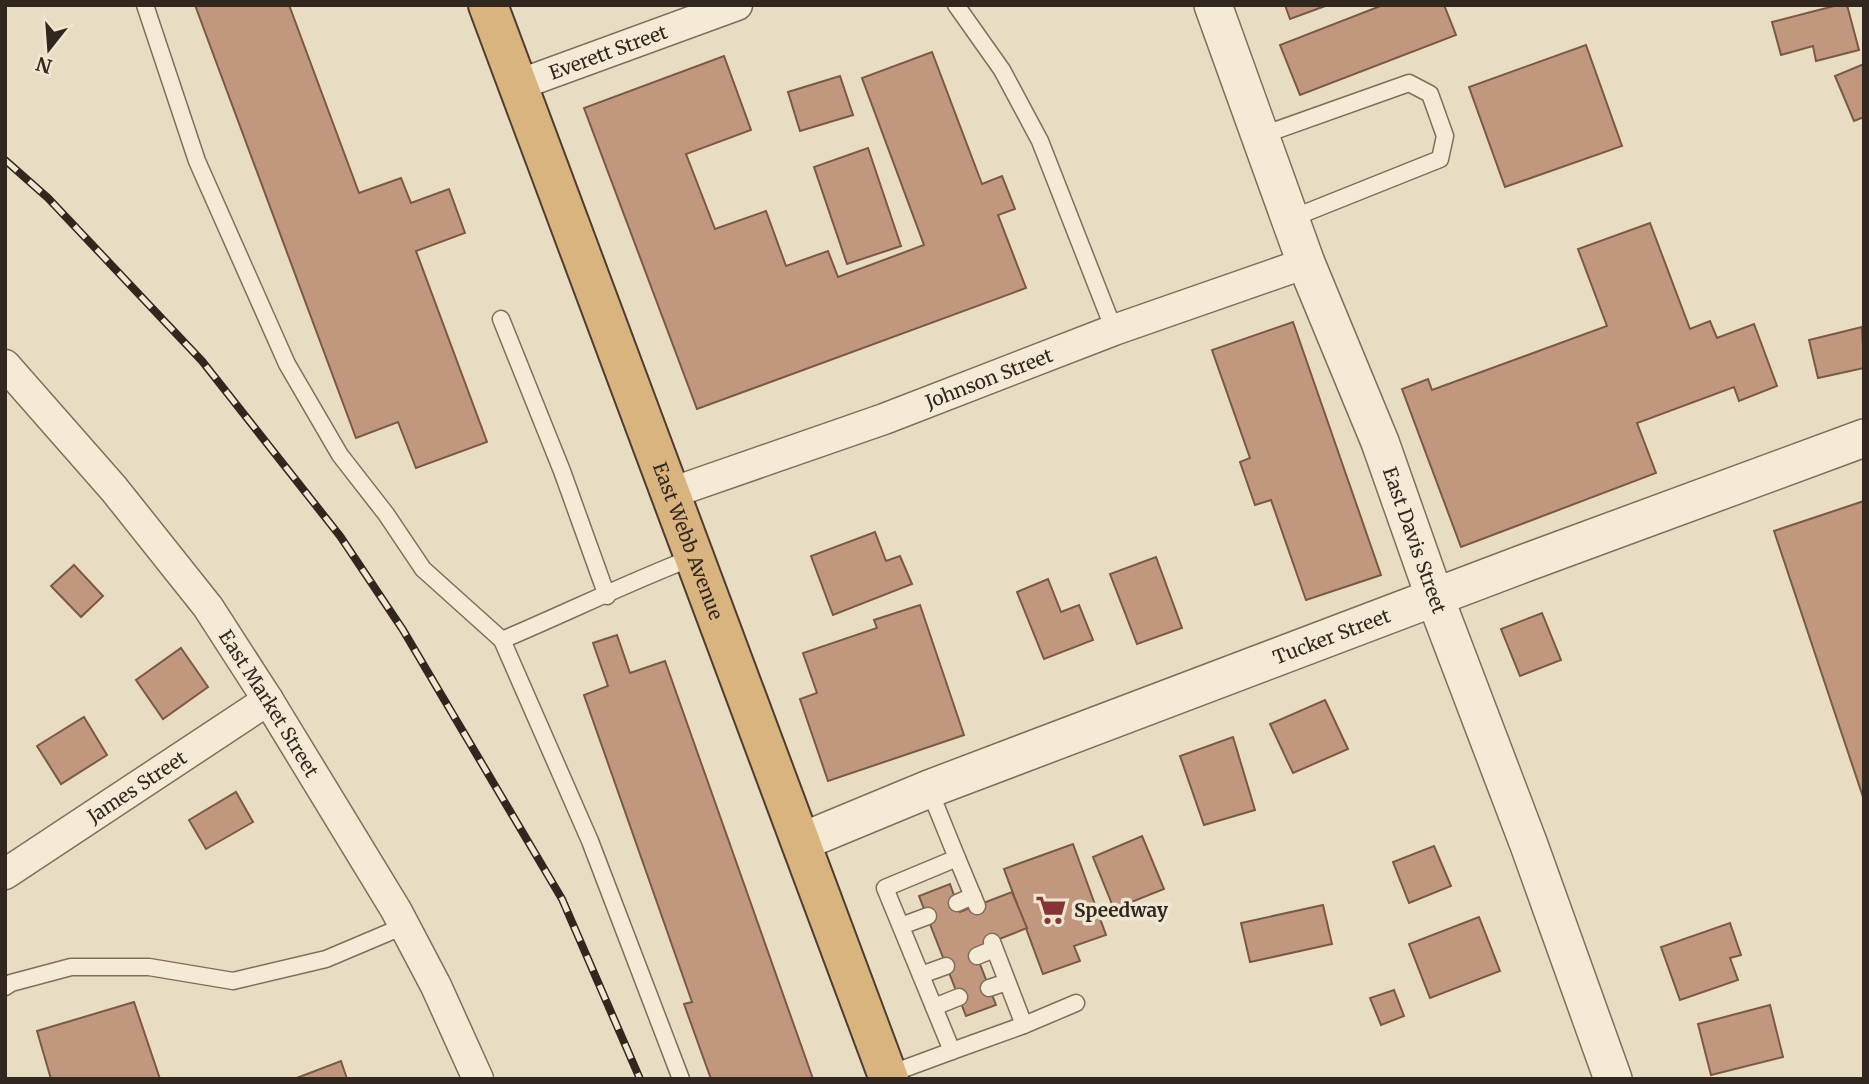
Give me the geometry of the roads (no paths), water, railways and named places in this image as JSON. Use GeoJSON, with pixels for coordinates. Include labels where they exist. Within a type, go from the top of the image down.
{"type":"FeatureCollection","features":[{"type":"Feature","properties":{"kind":"highway","name":"East Webb Avenue"},"geometry":{"type":"LineString","coordinates":[[488,5],[576,247],[671,493],[732,664],[802,842],[888,1077]]}},
{"type":"Feature","properties":{"kind":"street","name":"Everett Street"},"geometry":{"type":"LineString","coordinates":[[518,85],[737,5]]}},
{"type":"Feature","properties":{"kind":"street","name":"East Davis Street"},"geometry":{"type":"LineString","coordinates":[[1213,5],[1306,263],[1380,442],[1613,1079]]}},
{"type":"Feature","properties":{"kind":"street","name":"Johnson Street"},"geometry":{"type":"LineString","coordinates":[[671,493],[884,419],[1114,330],[1306,263]]}},
{"type":"Feature","properties":{"kind":"street","name":"East Market Street"},"geometry":{"type":"LineString","coordinates":[[5,365],[114,489],[208,607],[268,700],[404,926],[436,986],[478,1079]]}},
{"type":"Feature","properties":{"kind":"street","name":"Tucker Street"},"geometry":{"type":"LineString","coordinates":[[802,842],[929,789],[1864,438]]}},
{"type":"Feature","properties":{"kind":"street","name":"James Street"},"geometry":{"type":"LineString","coordinates":[[5,874],[268,700]]}},
{"type":"Feature","properties":{"kind":"lane"},"geometry":{"type":"LineString","coordinates":[[145,5],[197,161],[287,364],[340,455],[424,569],[502,640],[590,841],[681,1079]]}},
{"type":"Feature","properties":{"kind":"lane"},"geometry":{"type":"LineString","coordinates":[[956,5],[1002,71],[1040,141],[1114,330]]}},
{"type":"Feature","properties":{"kind":"lane"},"geometry":{"type":"LineString","coordinates":[[1261,136],[1409,83],[1430,94],[1445,136],[1440,159],[1290,219]]}},
{"type":"Feature","properties":{"kind":"lane"},"geometry":{"type":"LineString","coordinates":[[501,319],[562,471],[607,596]]}},
{"type":"Feature","properties":{"kind":"lane"},"geometry":{"type":"LineString","coordinates":[[502,640],[694,557]]}},
{"type":"Feature","properties":{"kind":"lane"},"geometry":{"type":"LineString","coordinates":[[929,789],[975,901],[957,903]]}},
{"type":"Feature","properties":{"kind":"lane"},"geometry":{"type":"LineString","coordinates":[[952,1051],[885,888],[957,858]]}},
{"type":"Feature","properties":{"kind":"lane"},"geometry":{"type":"LineString","coordinates":[[901,926],[928,916]]}},
{"type":"Feature","properties":{"kind":"lane"},"geometry":{"type":"LineString","coordinates":[[5,987],[71,967],[149,967],[233,981],[326,959],[404,926]]}},
{"type":"Feature","properties":{"kind":"lane"},"geometry":{"type":"LineString","coordinates":[[977,956],[993,946],[1024,1025]]}},
{"type":"Feature","properties":{"kind":"lane"},"geometry":{"type":"LineString","coordinates":[[921,975],[946,966]]}},
{"type":"Feature","properties":{"kind":"lane"},"geometry":{"type":"LineString","coordinates":[[989,988],[1007,982]]}},
{"type":"Feature","properties":{"kind":"lane"},"geometry":{"type":"LineString","coordinates":[[934,1007],[959,997]]}},
{"type":"Feature","properties":{"kind":"lane"},"geometry":{"type":"LineString","coordinates":[[888,1077],[1076,1003]]}},
{"type":"Feature","properties":{"kind":"railway"},"geometry":{"type":"LineString","coordinates":[[5,160],[48,198],[202,361],[340,536],[403,630],[562,899],[640,1079]]}},
{"type":"Feature","properties":{"kind":"place","name":"Speedway"},"geometry":{"type":"Point","coordinates":[1051,910]}}]}
